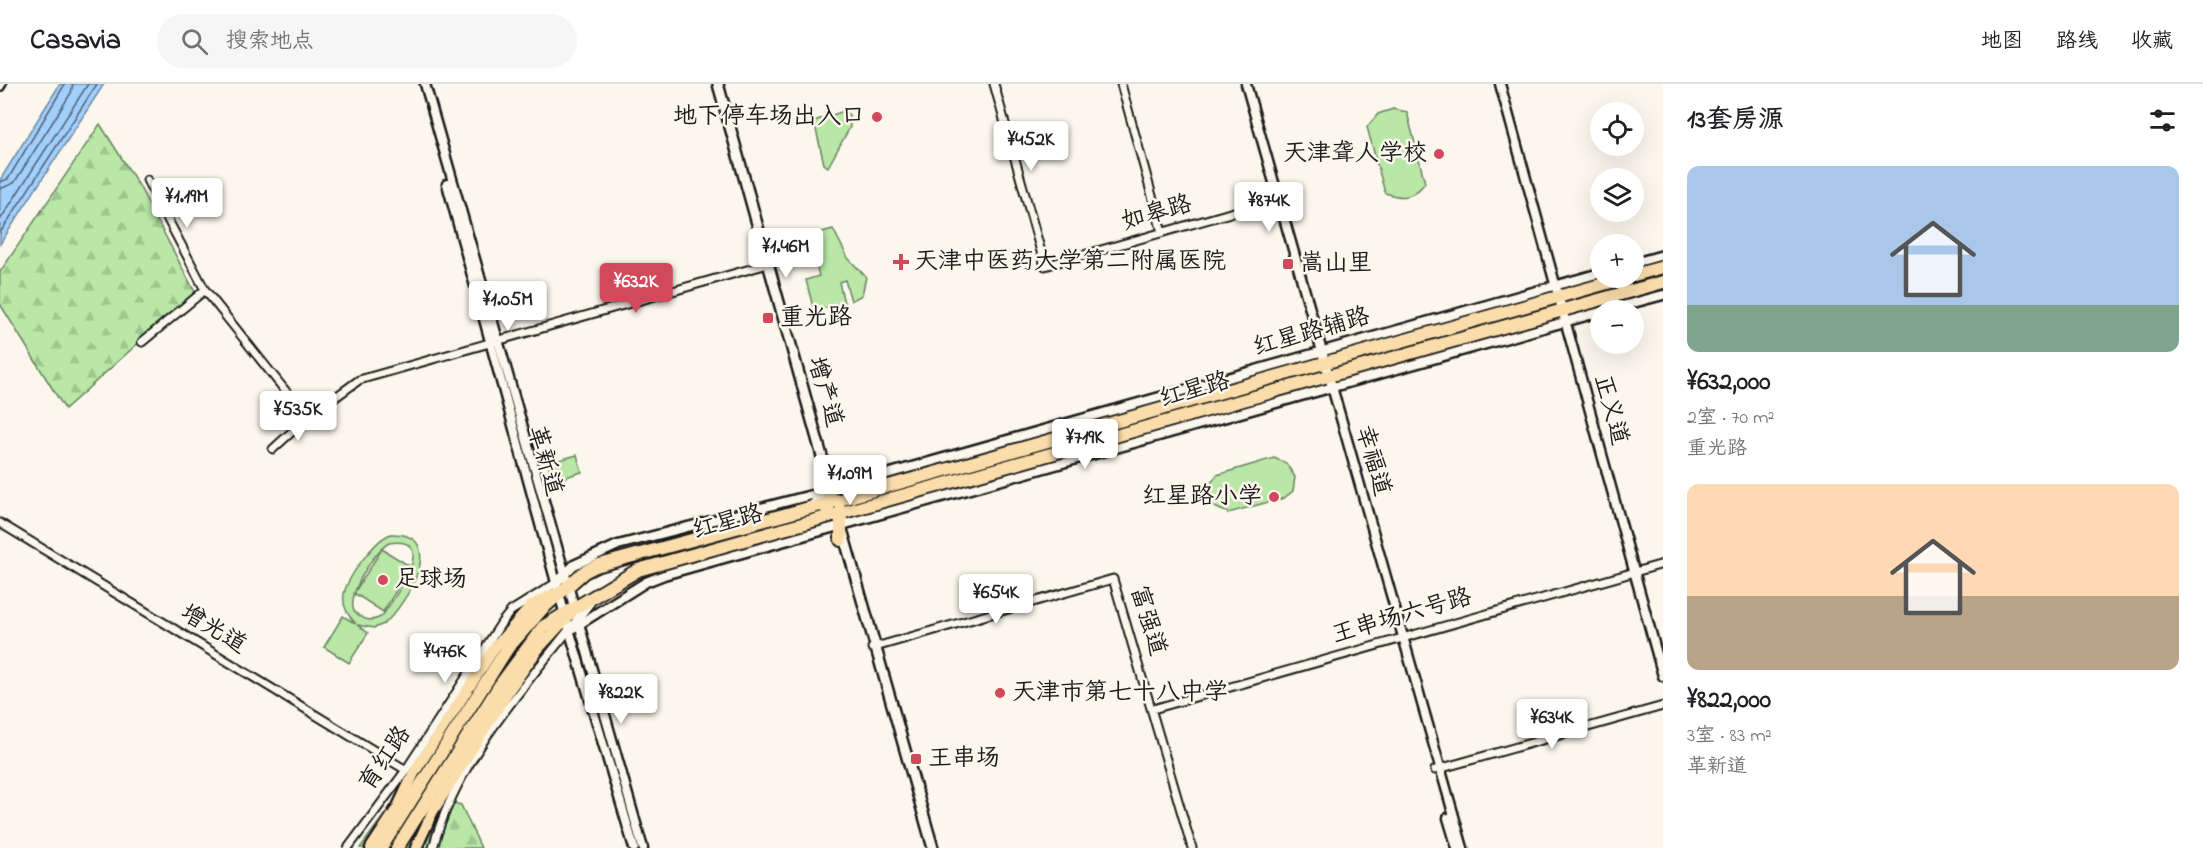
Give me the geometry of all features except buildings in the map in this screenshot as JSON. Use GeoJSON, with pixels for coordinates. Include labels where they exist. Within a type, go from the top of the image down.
{"type":"FeatureCollection","features":[{"type":"Feature","properties":{"kind":"highway"},"geometry":{"type":"LineString","coordinates":[[1644,272],[1663,267]]}},
{"type":"Feature","properties":{"kind":"highway","name":"红星路"},"geometry":{"type":"LineString","coordinates":[[834,503],[855,510],[1326,382],[1564,308],[1663,282]]}},
{"type":"Feature","properties":{"kind":"highway","name":"红星路"},"geometry":{"type":"LineString","coordinates":[[562,584],[606,561],[630,554],[834,503],[1320,356],[1559,290],[1590,284]]}},
{"type":"Feature","properties":{"kind":"highway","name":"红星路"},"geometry":{"type":"LineString","coordinates":[[572,619],[598,593],[625,577],[648,567],[813,522],[834,503]]}},
{"type":"Feature","properties":{"kind":"highway"},"geometry":{"type":"LineString","coordinates":[[834,503],[843,539]]}},
{"type":"Feature","properties":{"kind":"highway","name":"育红路"},"geometry":{"type":"LineString","coordinates":[[396,848],[531,620],[562,584]]}},
{"type":"Feature","properties":{"kind":"highway","name":"育红路"},"geometry":{"type":"LineString","coordinates":[[381,848],[494,681],[543,627],[572,619]]}},
{"type":"Feature","properties":{"kind":"main road","name":"增产道"},"geometry":{"type":"LineString","coordinates":[[716,84],[834,503]]}},
{"type":"Feature","properties":{"kind":"main road"},"geometry":{"type":"LineString","coordinates":[[843,539],[929,848]]}},
{"type":"Feature","properties":{"kind":"main road"},"geometry":{"type":"LineString","coordinates":[[874,648],[933,848]]}},
{"type":"Feature","properties":{"kind":"main road"},"geometry":{"type":"LineString","coordinates":[[423,848],[440,801],[494,681]]}},
{"type":"Feature","properties":{"kind":"main road"},"geometry":{"type":"LineString","coordinates":[[371,848],[398,807],[414,773],[494,681]]}},
{"type":"Feature","properties":{"kind":"main road"},"geometry":{"type":"LineString","coordinates":[[416,848],[428,820],[440,801]]}},
{"type":"Feature","properties":{"kind":"main road"},"geometry":{"type":"LineString","coordinates":[[363,848],[398,807]]}},
{"type":"Feature","properties":{"kind":"street","name":"革新道"},"geometry":{"type":"LineString","coordinates":[[420,84],[572,619]]}},
{"type":"Feature","properties":{"kind":"street","name":"革新道"},"geometry":{"type":"LineString","coordinates":[[425,84],[494,341]]}},
{"type":"Feature","properties":{"kind":"street","name":"如皋路"},"geometry":{"type":"LineString","coordinates":[[994,84],[1045,266],[1276,200]]}},
{"type":"Feature","properties":{"kind":"street"},"geometry":{"type":"LineString","coordinates":[[1121,84],[1162,232]]}},
{"type":"Feature","properties":{"kind":"street","name":"幸福道"},"geometry":{"type":"LineString","coordinates":[[1242,84],[1326,382],[1463,848]]}},
{"type":"Feature","properties":{"kind":"street","name":"幸福道"},"geometry":{"type":"LineString","coordinates":[[1246,84],[1276,200]]}},
{"type":"Feature","properties":{"kind":"street","name":"正义道"},"geometry":{"type":"LineString","coordinates":[[1500,84],[1663,657]]}},
{"type":"Feature","properties":{"kind":"street","name":"正义道"},"geometry":{"type":"LineString","coordinates":[[1506,84],[1559,290]]}},
{"type":"Feature","properties":{"kind":"street"},"geometry":{"type":"LineString","coordinates":[[147,180],[206,290],[307,418]]}},
{"type":"Feature","properties":{"kind":"street"},"geometry":{"type":"LineString","coordinates":[[1644,260],[1663,255]]}},
{"type":"Feature","properties":{"kind":"street"},"geometry":{"type":"LineString","coordinates":[[273,449],[307,418],[359,380],[766,264]]}},
{"type":"Feature","properties":{"kind":"street"},"geometry":{"type":"LineString","coordinates":[[1559,290],[1590,277]]}},
{"type":"Feature","properties":{"kind":"street"},"geometry":{"type":"LineString","coordinates":[[142,342],[206,290]]}},
{"type":"Feature","properties":{"kind":"street"},"geometry":{"type":"LineString","coordinates":[[1644,300],[1663,295]]}},
{"type":"Feature","properties":{"kind":"street","name":"红星路辅路"},"geometry":{"type":"LineString","coordinates":[[562,584],[590,556],[618,545],[834,503],[1590,315]]}},
{"type":"Feature","properties":{"kind":"street","name":"红星路辅路"},"geometry":{"type":"LineString","coordinates":[[572,619],[655,578],[834,503],[1320,356]]}},
{"type":"Feature","properties":{"kind":"street","name":"增光道"},"geometry":{"type":"LineString","coordinates":[[0,523],[406,770]]}},
{"type":"Feature","properties":{"kind":"street","name":"王串场六号路"},"geometry":{"type":"LineString","coordinates":[[1153,710],[1400,637],[1663,564]]}},
{"type":"Feature","properties":{"kind":"street","name":"正义道"},"geometry":{"type":"LineString","coordinates":[[1637,571],[1663,676]]}},
{"type":"Feature","properties":{"kind":"street","name":"富强道"},"geometry":{"type":"LineString","coordinates":[[874,648],[1113,579],[1192,848]]}},
{"type":"Feature","properties":{"kind":"street","name":"育红路"},"geometry":{"type":"LineString","coordinates":[[348,848],[406,770],[502,622],[511,611],[562,584]]}},
{"type":"Feature","properties":{"kind":"street"},"geometry":{"type":"LineString","coordinates":[[433,848],[444,814],[467,771],[522,686],[572,619]]}},
{"type":"Feature","properties":{"kind":"street"},"geometry":{"type":"LineString","coordinates":[[572,619],[634,848]]}},
{"type":"Feature","properties":{"kind":"street"},"geometry":{"type":"LineString","coordinates":[[572,619],[643,848]]}},
{"type":"Feature","properties":{"kind":"street"},"geometry":{"type":"LineString","coordinates":[[1438,769],[1663,706]]}},
{"type":"Feature","properties":{"kind":"street","name":"幸福道"},"geometry":{"type":"LineString","coordinates":[[1438,769],[1457,848]]}},
{"type":"Feature","properties":{"kind":"green space"},"geometry":{"type":"Polygon","coordinates":[[[1393,109],[1407,112],[1425,183],[1416,192],[1402,197],[1385,193],[1367,127],[1378,114],[1393,109]]]}},
{"type":"Feature","properties":{"kind":"green space"},"geometry":{"type":"Polygon","coordinates":[[[844,111],[849,115],[850,127],[828,167],[824,164],[814,121],[844,111]]]}},
{"type":"Feature","properties":{"kind":"green space"},"geometry":{"type":"Polygon","coordinates":[[[100,124],[138,184],[195,292],[65,409],[0,304],[0,272],[100,124]]]}},
{"type":"Feature","properties":{"kind":"green space"},"geometry":{"type":"Polygon","coordinates":[[[833,229],[848,258],[866,277],[862,295],[851,301],[845,280],[839,282],[844,303],[814,311],[806,280],[819,276],[811,246],[793,250],[790,241],[833,229]]]}},
{"type":"Feature","properties":{"kind":"green space"},"geometry":{"type":"Polygon","coordinates":[[[577,455],[582,472],[553,481],[548,463],[577,455]]]}},
{"type":"Feature","properties":{"kind":"green space"},"geometry":{"type":"Polygon","coordinates":[[[1274,458],[1286,463],[1295,477],[1293,491],[1284,498],[1228,513],[1214,507],[1207,488],[1217,475],[1274,458]]]}},
{"type":"Feature","properties":{"kind":"green space"},"geometry":{"type":"Polygon","coordinates":[[[391,534],[409,537],[418,545],[421,557],[418,572],[402,602],[384,624],[374,628],[357,625],[368,633],[349,663],[324,647],[343,616],[356,624],[345,607],[346,587],[370,551],[391,534]],[[389,543],[376,555],[363,574],[354,595],[353,604],[354,611],[361,617],[371,620],[382,616],[403,584],[413,558],[412,549],[404,543],[389,543]]]}},
{"type":"Feature","properties":{"kind":"green space","name":"足球场"},"geometry":{"type":"Polygon","coordinates":[[[382,549],[411,567],[383,612],[354,593],[382,549]]]}},
{"type":"Feature","properties":{"kind":"green space"},"geometry":{"type":"Polygon","coordinates":[[[403,789],[461,805],[481,848],[360,848],[403,789]]]}},
{"type":"Feature","properties":{"kind":"water"},"geometry":{"type":"Polygon","coordinates":[[[60,84],[104,84],[0,244],[0,180],[60,84]]]}},
{"type":"Feature","properties":{"kind":"place","name":"地下停车场出入口"},"geometry":{"type":"Point","coordinates":[877,117]}},
{"type":"Feature","properties":{"kind":"place","name":"天津聋人学校"},"geometry":{"type":"Point","coordinates":[1439,154]}},
{"type":"Feature","properties":{"kind":"place","name":"天津中医药大学第二附属医院"},"geometry":{"type":"Point","coordinates":[901,262]}},
{"type":"Feature","properties":{"kind":"place","name":"嵩山里"},"geometry":{"type":"Point","coordinates":[1288,264]}},
{"type":"Feature","properties":{"kind":"place","name":"重光路"},"geometry":{"type":"Point","coordinates":[768,318]}},
{"type":"Feature","properties":{"kind":"place","name":"红星路小学"},"geometry":{"type":"Point","coordinates":[1274,497]}},
{"type":"Feature","properties":{"kind":"place","name":"足球场"},"geometry":{"type":"Point","coordinates":[383,580]}},
{"type":"Feature","properties":{"kind":"place","name":"天津市第七十八中学"},"geometry":{"type":"Point","coordinates":[1000,693]}},
{"type":"Feature","properties":{"kind":"place","name":"王串场"},"geometry":{"type":"Point","coordinates":[916,759]}}]}
